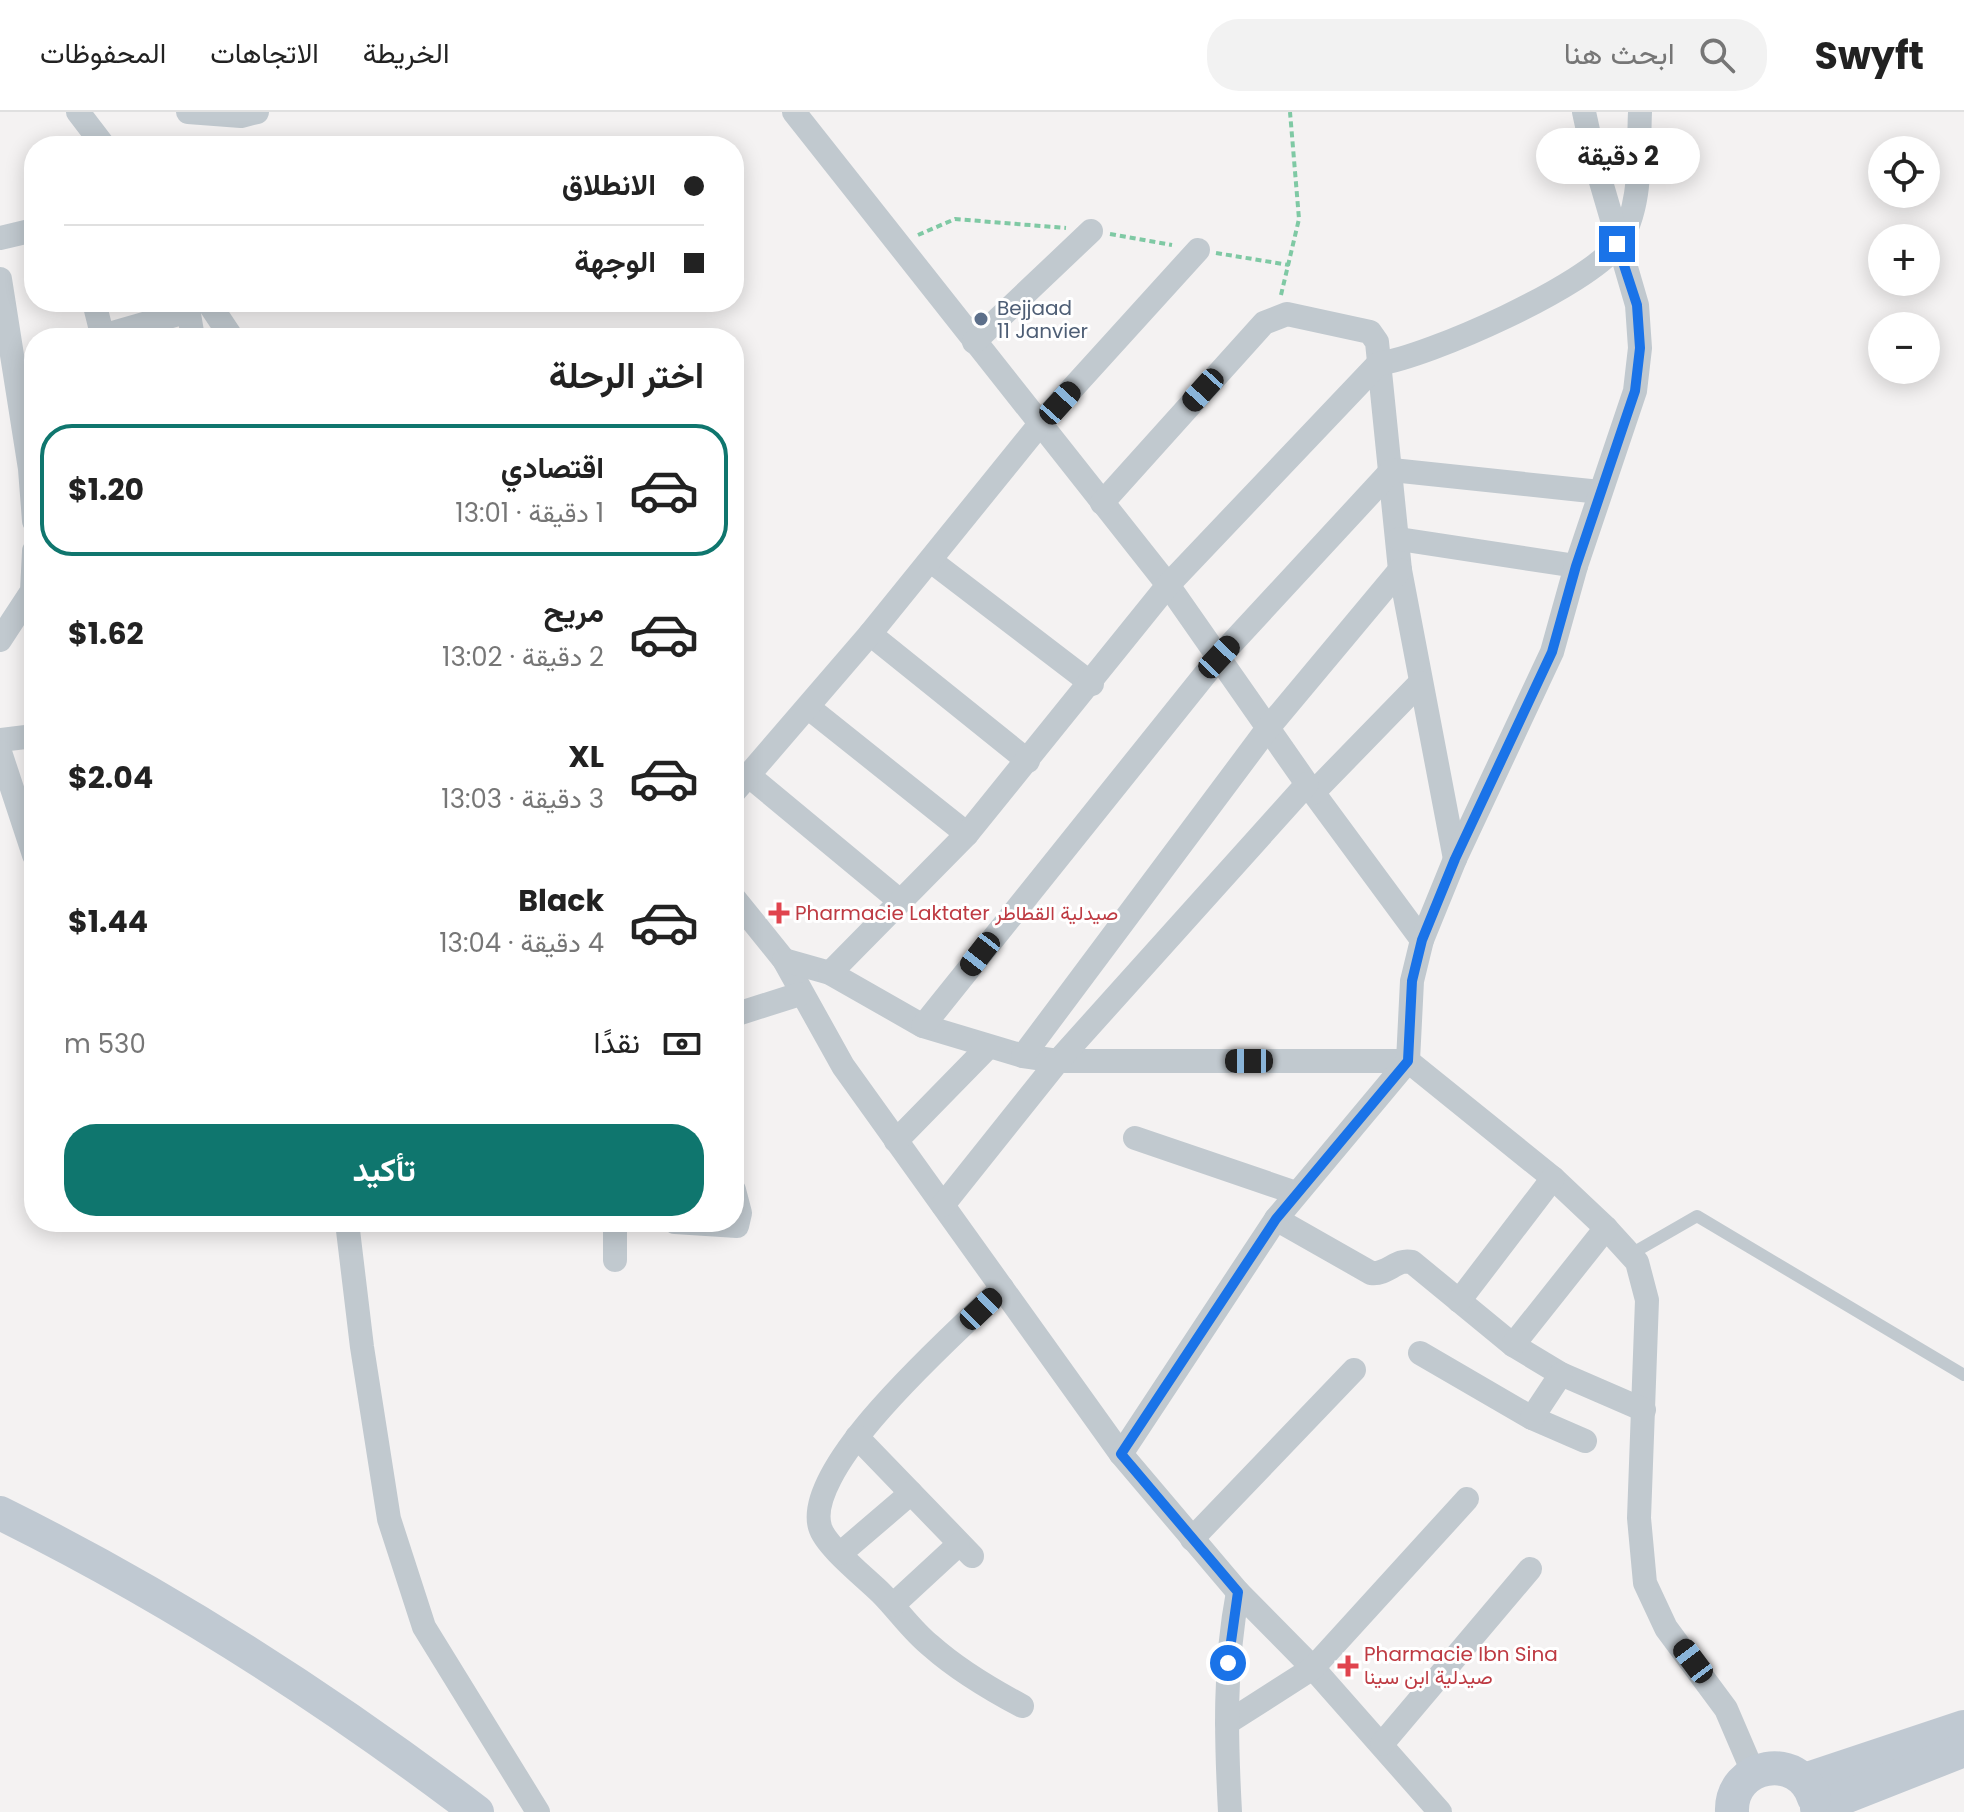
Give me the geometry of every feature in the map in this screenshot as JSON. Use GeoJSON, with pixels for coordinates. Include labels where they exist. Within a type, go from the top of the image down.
{"type":"FeatureCollection","features":[{"type":"Feature","properties":{"kind":"main road"},"geometry":{"type":"LineString","coordinates":[[0,1513],[184,1613],[320,1700],[477,1812]]}},
{"type":"Feature","properties":{"kind":"main road"},"geometry":{"type":"LineString","coordinates":[[1812,1800],[1964,1727]]}},
{"type":"Feature","properties":{"kind":"main road"},"geometry":{"type":"LineString","coordinates":[[1812,1800],[1964,1750]]}},
{"type":"Feature","properties":{"kind":"main road"},"geometry":{"type":"LineString","coordinates":[[1726,1809],[1739,1785],[1753,1772],[1771,1767],[1790,1770],[1812,1800]]}},
{"type":"Feature","properties":{"kind":"street"},"geometry":{"type":"LineString","coordinates":[[78,112],[96,136]]}},
{"type":"Feature","properties":{"kind":"street"},"geometry":{"type":"LineString","coordinates":[[188,112],[241,116],[257,112]]}},
{"type":"Feature","properties":{"kind":"street"},"geometry":{"type":"LineString","coordinates":[[1121,1454],[1276,1219],[1408,1061],[1412,981],[1422,940],[1455,859],[1552,652],[1576,566],[1635,391],[1640,348],[1637,305],[1617,244],[1584,112]]}},
{"type":"Feature","properties":{"kind":"street"},"geometry":{"type":"LineString","coordinates":[[830,973],[967,834],[1092,684],[1168,585],[1378,364],[1402,360],[1509,316],[1564,285],[1617,244],[1632,212],[1640,112]]}},
{"type":"Feature","properties":{"kind":"street"},"geometry":{"type":"LineString","coordinates":[[799,114],[974,342],[1168,585],[1310,788],[1422,940]]}},
{"type":"Feature","properties":{"kind":"street"},"geometry":{"type":"LineString","coordinates":[[974,342],[1091,231]]}},
{"type":"Feature","properties":{"kind":"street"},"geometry":{"type":"LineString","coordinates":[[0,238],[24,232]]}},
{"type":"Feature","properties":{"kind":"street"},"geometry":{"type":"LineString","coordinates":[[744,780],[809,708],[1040,424],[1198,250]]}},
{"type":"Feature","properties":{"kind":"street"},"geometry":{"type":"LineString","coordinates":[[0,279],[24,431]]}},
{"type":"Feature","properties":{"kind":"street"},"geometry":{"type":"LineString","coordinates":[[128,328],[175,312]]}},
{"type":"Feature","properties":{"kind":"street"},"geometry":{"type":"LineString","coordinates":[[203,312],[221,328]]}},
{"type":"Feature","properties":{"kind":"street"},"geometry":{"type":"LineString","coordinates":[[1102,503],[1264,323],[1275,316],[1287,314],[1361,328],[1377,342],[1400,570],[1455,859]]}},
{"type":"Feature","properties":{"kind":"street"},"geometry":{"type":"LineString","coordinates":[[1392,470],[1600,492]]}},
{"type":"Feature","properties":{"kind":"street"},"geometry":{"type":"LineString","coordinates":[[923,1026],[1219,657],[1392,470]]}},
{"type":"Feature","properties":{"kind":"street"},"geometry":{"type":"LineString","coordinates":[[1399,539],[1576,566]]}},
{"type":"Feature","properties":{"kind":"street"},"geometry":{"type":"LineString","coordinates":[[931,561],[1092,684]]}},
{"type":"Feature","properties":{"kind":"street"},"geometry":{"type":"LineString","coordinates":[[1023,1056],[1268,728],[1400,570]]}},
{"type":"Feature","properties":{"kind":"street"},"geometry":{"type":"LineString","coordinates":[[0,640],[24,604]]}},
{"type":"Feature","properties":{"kind":"street"},"geometry":{"type":"LineString","coordinates":[[870,634],[1028,761]]}},
{"type":"Feature","properties":{"kind":"street"},"geometry":{"type":"LineString","coordinates":[[943,1205],[1058,1061],[1310,788],[1420,683]]}},
{"type":"Feature","properties":{"kind":"street"},"geometry":{"type":"LineString","coordinates":[[809,708],[967,834]]}},
{"type":"Feature","properties":{"kind":"street"},"geometry":{"type":"LineString","coordinates":[[0,740],[24,737]]}},
{"type":"Feature","properties":{"kind":"street"},"geometry":{"type":"LineString","coordinates":[[0,752],[24,825]]}},
{"type":"Feature","properties":{"kind":"street"},"geometry":{"type":"LineString","coordinates":[[744,785],[900,901]]}},
{"type":"Feature","properties":{"kind":"street"},"geometry":{"type":"LineString","coordinates":[[744,910],[784,960],[800,994],[843,1066],[1121,1454],[1238,1592],[1313,1668],[1440,1812]]}},
{"type":"Feature","properties":{"kind":"street"},"geometry":{"type":"LineString","coordinates":[[784,960],[830,973],[923,1026],[1023,1056],[1058,1061],[1408,1061],[1553,1178],[1631,1254],[1643,1273],[1647,1300],[1640,1561],[1649,1599],[1666,1628],[1715,1691],[1753,1772]]}},
{"type":"Feature","properties":{"kind":"street"},"geometry":{"type":"LineString","coordinates":[[744,1012],[800,994]]}},
{"type":"Feature","properties":{"kind":"street"},"geometry":{"type":"LineString","coordinates":[[896,1141],[988,1047]]}},
{"type":"Feature","properties":{"kind":"street"},"geometry":{"type":"LineString","coordinates":[[1135,1138],[1296,1193]]}},
{"type":"Feature","properties":{"kind":"street"},"geometry":{"type":"LineString","coordinates":[[1459,1301],[1553,1178]]}},
{"type":"Feature","properties":{"kind":"street"},"geometry":{"type":"LineString","coordinates":[[1276,1219],[1371,1273],[1383,1272],[1408,1260],[1513,1345],[1561,1374],[1644,1410]]}},
{"type":"Feature","properties":{"kind":"street"},"geometry":{"type":"LineString","coordinates":[[1513,1345],[1606,1228]]}},
{"type":"Feature","properties":{"kind":"street"},"geometry":{"type":"LineString","coordinates":[[348,1232],[389,1519],[424,1627],[538,1812]]}},
{"type":"Feature","properties":{"kind":"street"},"geometry":{"type":"LineString","coordinates":[[615,1232],[615,1260]]}},
{"type":"Feature","properties":{"kind":"street"},"geometry":{"type":"LineString","coordinates":[[1002,1288],[894,1394],[857,1437],[833,1470],[817,1513],[826,1540],[939,1653],[992,1690],[1022,1706]]}},
{"type":"Feature","properties":{"kind":"street"},"geometry":{"type":"LineString","coordinates":[[1420,1353],[1532,1418],[1585,1441]]}},
{"type":"Feature","properties":{"kind":"street"},"geometry":{"type":"LineString","coordinates":[[1192,1539],[1354,1370]]}},
{"type":"Feature","properties":{"kind":"street"},"geometry":{"type":"LineString","coordinates":[[1532,1418],[1561,1374]]}},
{"type":"Feature","properties":{"kind":"street"},"geometry":{"type":"LineString","coordinates":[[857,1437],[965,1550],[893,1605]]}},
{"type":"Feature","properties":{"kind":"street"},"geometry":{"type":"LineString","coordinates":[[841,1553],[911,1493]]}},
{"type":"Feature","properties":{"kind":"street"},"geometry":{"type":"LineString","coordinates":[[1227,1723],[1313,1668],[1467,1499]]}},
{"type":"Feature","properties":{"kind":"street"},"geometry":{"type":"LineString","coordinates":[[1382,1744],[1530,1569]]}},
{"type":"Feature","properties":{"kind":"street"},"geometry":{"type":"LineString","coordinates":[[1230,1812],[1227,1723],[1230,1637],[1238,1592]]}},
{"type":"Feature","properties":{"kind":"lane"},"geometry":{"type":"LineString","coordinates":[[1631,1254],[1697,1216],[1964,1375]]}},
{"type":"Feature","properties":{"kind":"path"},"geometry":{"type":"LineString","coordinates":[[1275,316],[1299,219],[1290,112]]}},
{"type":"Feature","properties":{"kind":"place","name":"Bejjaad 11 Janvier"},"geometry":{"type":"Point","coordinates":[981,319]}},
{"type":"Feature","properties":{"kind":"place","name":"Pharmacie Laktater صيدلية القطاطر"},"geometry":{"type":"Point","coordinates":[779,913]}},
{"type":"Feature","properties":{"kind":"place","name":"Pharmacie Ibn Sina صيدلية ابن سينا"},"geometry":{"type":"Point","coordinates":[1348,1666]}},
{"type":"Feature","properties":{"kind":"route"},"geometry":{"type":"LineString","coordinates":[[1228,1663],[1238,1592],[1121,1454],[1276,1219],[1408,1061],[1412,981],[1422,940],[1455,859],[1552,652],[1576,566],[1635,391],[1640,348],[1637,305],[1617,244]]}}]}
